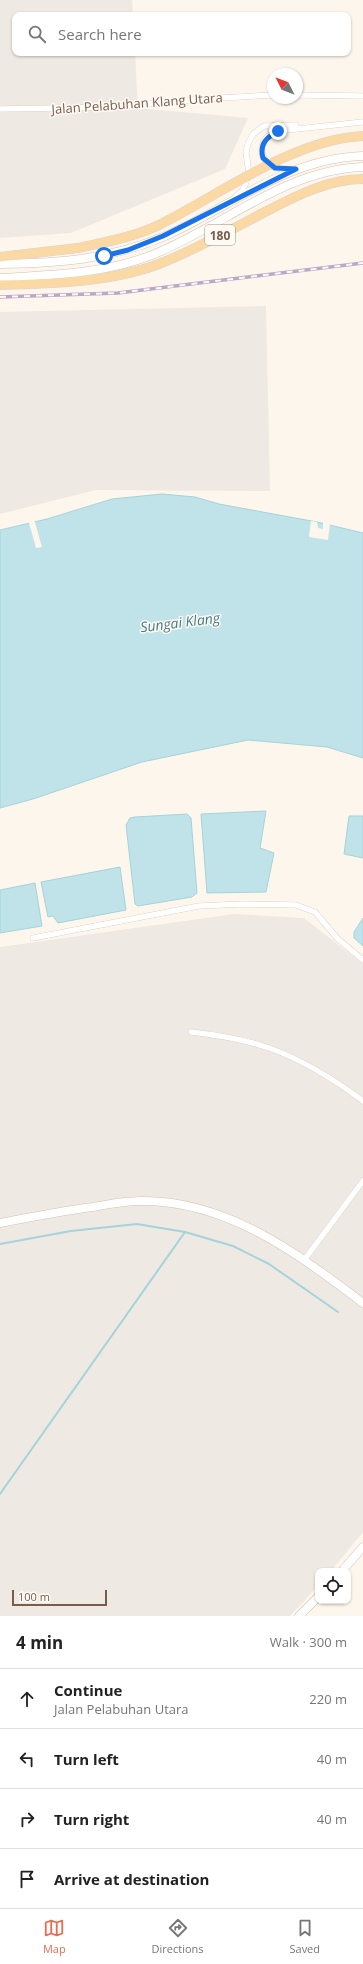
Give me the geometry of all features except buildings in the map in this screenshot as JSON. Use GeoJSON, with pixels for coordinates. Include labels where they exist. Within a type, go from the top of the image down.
{"type":"FeatureCollection","features":[{"type":"Feature","properties":{"kind":"main road"},"geometry":{"type":"LineString","coordinates":[[0,257],[78,248],[132,235],[158,225],[281,159],[310,146],[333,139],[363,136]]}},
{"type":"Feature","properties":{"kind":"main road"},"geometry":{"type":"LineString","coordinates":[[0,264],[51,264],[128,250],[163,236],[296,169],[333,159],[363,156]]}},
{"type":"Feature","properties":{"kind":"main road"},"geometry":{"type":"LineString","coordinates":[[0,278],[88,272],[128,263],[152,255],[176,244],[295,181],[322,172],[348,167],[363,167]]}},
{"type":"Feature","properties":{"kind":"main road","name":"180"},"geometry":{"type":"LineString","coordinates":[[0,285],[74,280],[134,273],[199,247],[290,199],[325,185],[363,179]]}},
{"type":"Feature","properties":{"kind":"main road"},"geometry":{"type":"LineString","coordinates":[[0,1223],[116,1203],[141,1201],[187,1206],[232,1220],[254,1230],[305,1259],[363,1303]]}},
{"type":"Feature","properties":{"kind":"main road"},"geometry":{"type":"LineString","coordinates":[[345,1568],[363,1547]]}},
{"type":"Feature","properties":{"kind":"main road"},"geometry":{"type":"LineString","coordinates":[[299,1616],[315,1600]]}},
{"type":"Feature","properties":{"kind":"street","name":"Jalan Pelabuhan Klang Utara"},"geometry":{"type":"LineString","coordinates":[[0,110],[115,107],[203,99],[267,95]]}},
{"type":"Feature","properties":{"kind":"street"},"geometry":{"type":"LineString","coordinates":[[303,95],[363,96]]}},
{"type":"Feature","properties":{"kind":"street"},"geometry":{"type":"LineString","coordinates":[[296,169],[275,168],[266,162],[262,153],[263,145],[267,138],[278,131],[312,126],[363,122]]}},
{"type":"Feature","properties":{"kind":"street"},"geometry":{"type":"LineString","coordinates":[[224,206],[243,190],[250,174],[246,152],[248,144],[254,134],[264,126],[312,126]]}},
{"type":"Feature","properties":{"kind":"street"},"geometry":{"type":"LineString","coordinates":[[33,938],[200,906],[242,904],[296,905],[315,912],[337,938],[363,960]]}},
{"type":"Feature","properties":{"kind":"street"},"geometry":{"type":"LineString","coordinates":[[191,1032],[226,1036],[268,1048],[312,1068],[363,1101]]}},
{"type":"Feature","properties":{"kind":"street"},"geometry":{"type":"LineString","coordinates":[[305,1259],[363,1181]]}},
{"type":"Feature","properties":{"kind":"shaded area"},"geometry":{"type":"Polygon","coordinates":[[[0,0],[132,0],[133,12],[12,12],[12,56],[135,56],[138,108],[248,118],[225,169],[71,233],[0,238],[0,0]]]}},
{"type":"Feature","properties":{"kind":"shaded area"},"geometry":{"type":"Polygon","coordinates":[[[266,306],[270,491],[96,490],[0,514],[0,312],[266,306]]]}},
{"type":"Feature","properties":{"kind":"shaded area"},"geometry":{"type":"Polygon","coordinates":[[[234,914],[304,918],[363,964],[363,1532],[333,1568],[315,1568],[315,1589],[290,1616],[0,1616],[0,947],[234,914]]]}},
{"type":"Feature","properties":{"kind":"water","name":"Sungai Klang"},"geometry":{"type":"Polygon","coordinates":[[[162,494],[195,497],[219,504],[317,522],[363,533],[363,758],[327,747],[248,740],[142,762],[33,799],[0,808],[0,530],[47,519],[112,499],[162,494]]]}},
{"type":"Feature","properties":{"kind":"water"},"geometry":{"type":"Polygon","coordinates":[[[266,811],[260,848],[274,853],[266,892],[207,893],[201,814],[266,811]]]}},
{"type":"Feature","properties":{"kind":"water"},"geometry":{"type":"Polygon","coordinates":[[[187,814],[191,818],[197,893],[192,897],[138,906],[135,904],[126,825],[130,818],[135,817],[187,814]]]}},
{"type":"Feature","properties":{"kind":"water"},"geometry":{"type":"Polygon","coordinates":[[[349,816],[363,816],[363,858],[344,854],[349,816]]]}},
{"type":"Feature","properties":{"kind":"water"},"geometry":{"type":"Polygon","coordinates":[[[120,867],[126,910],[58,923],[53,916],[48,917],[41,882],[120,867]]]}},
{"type":"Feature","properties":{"kind":"water"},"geometry":{"type":"Polygon","coordinates":[[[35,883],[42,926],[0,933],[0,890],[35,883]]]}},
{"type":"Feature","properties":{"kind":"water"},"geometry":{"type":"Polygon","coordinates":[[[363,918],[363,946],[354,938],[354,932],[363,918]]]}},
{"type":"Feature","properties":{"kind":"pier"},"geometry":{"type":"Polygon","coordinates":[[[34,519],[42,547],[36,548],[28,521],[34,519]]]}},
{"type":"Feature","properties":{"kind":"pier"},"geometry":{"type":"Polygon","coordinates":[[[311,521],[317,522],[318,528],[323,529],[323,522],[330,524],[328,540],[309,537],[311,521]]]}},
{"type":"Feature","properties":{"kind":"waterway"},"geometry":{"type":"LineString","coordinates":[[0,1244],[71,1231],[137,1224],[185,1232],[233,1246],[269,1264],[338,1312]]}},
{"type":"Feature","properties":{"kind":"waterway"},"geometry":{"type":"LineString","coordinates":[[0,1494],[185,1232]]}},
{"type":"Feature","properties":{"kind":"railway"},"geometry":{"type":"LineString","coordinates":[[0,297],[118,293],[363,263]]}},
{"type":"Feature","properties":{"kind":"route"},"geometry":{"type":"LineString","coordinates":[[104,256],[128,250],[163,236],[296,169],[275,168],[263,158],[263,145],[267,138],[278,131]]}}]}
